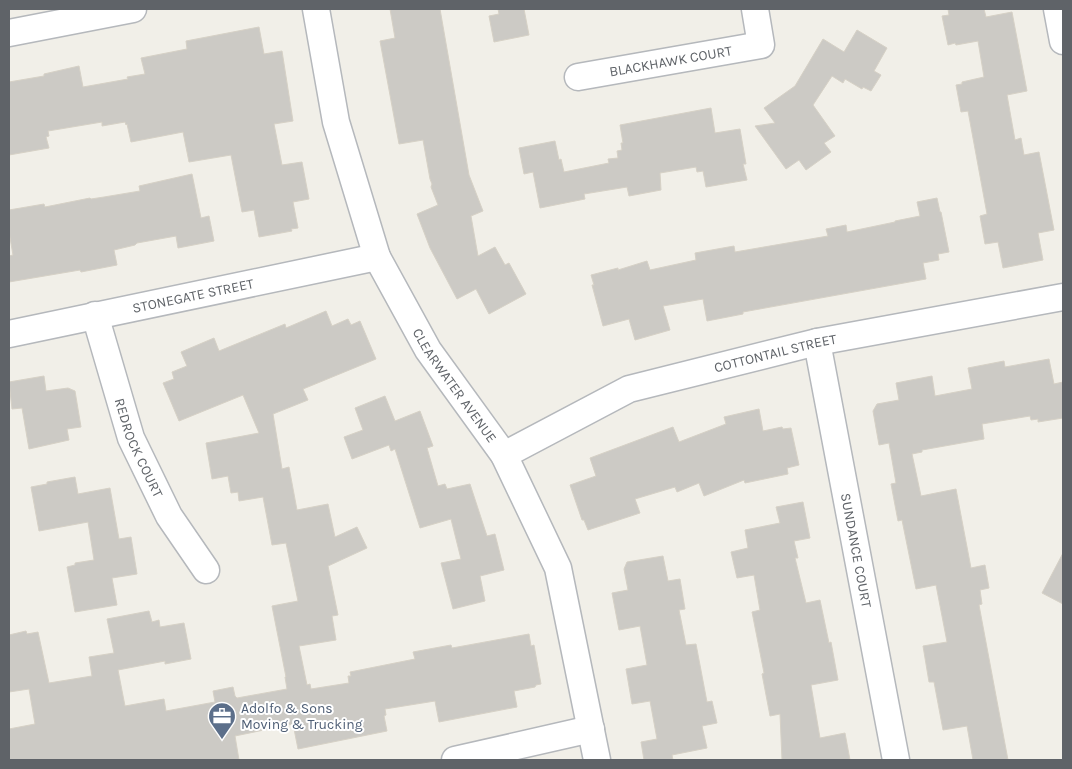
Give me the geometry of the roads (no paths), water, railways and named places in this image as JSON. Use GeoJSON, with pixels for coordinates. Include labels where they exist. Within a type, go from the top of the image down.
{"type":"FeatureCollection","features":[{"type":"Feature","properties":{"kind":"street"},"geometry":{"type":"LineString","coordinates":[[9,33],[133,9]]}},
{"type":"Feature","properties":{"kind":"street","name":"CLEARWATER AVENUE"},"geometry":{"type":"LineString","coordinates":[[316,9],[336,122],[377,256],[428,350],[504,455],[558,568],[597,760]]}},
{"type":"Feature","properties":{"kind":"street","name":"BLACKHAWK COURT"},"geometry":{"type":"LineString","coordinates":[[578,77],[761,45],[754,9]]}},
{"type":"Feature","properties":{"kind":"street"},"geometry":{"type":"LineString","coordinates":[[1057,9],[1063,41]]}},
{"type":"Feature","properties":{"kind":"street","name":"STONEGATE STREET"},"geometry":{"type":"LineString","coordinates":[[9,334],[377,256]]}},
{"type":"Feature","properties":{"kind":"street","name":"COTTONTAIL STREET"},"geometry":{"type":"LineString","coordinates":[[504,455],[629,389],[817,342],[1063,297]]}},
{"type":"Feature","properties":{"kind":"street","name":"REDROCK COURT"},"geometry":{"type":"LineString","coordinates":[[95,315],[131,438],[170,516],[206,570]]}},
{"type":"Feature","properties":{"kind":"street","name":"SUNDANCE COURT"},"geometry":{"type":"LineString","coordinates":[[817,342],[896,760]]}},
{"type":"Feature","properties":{"kind":"street"},"geometry":{"type":"LineString","coordinates":[[455,760],[591,729]]}},
{"type":"Feature","properties":{"kind":"place","name":"Adolfo & Sons Moving & Trucking"},"geometry":{"type":"Point","coordinates":[222,740]}}]}
